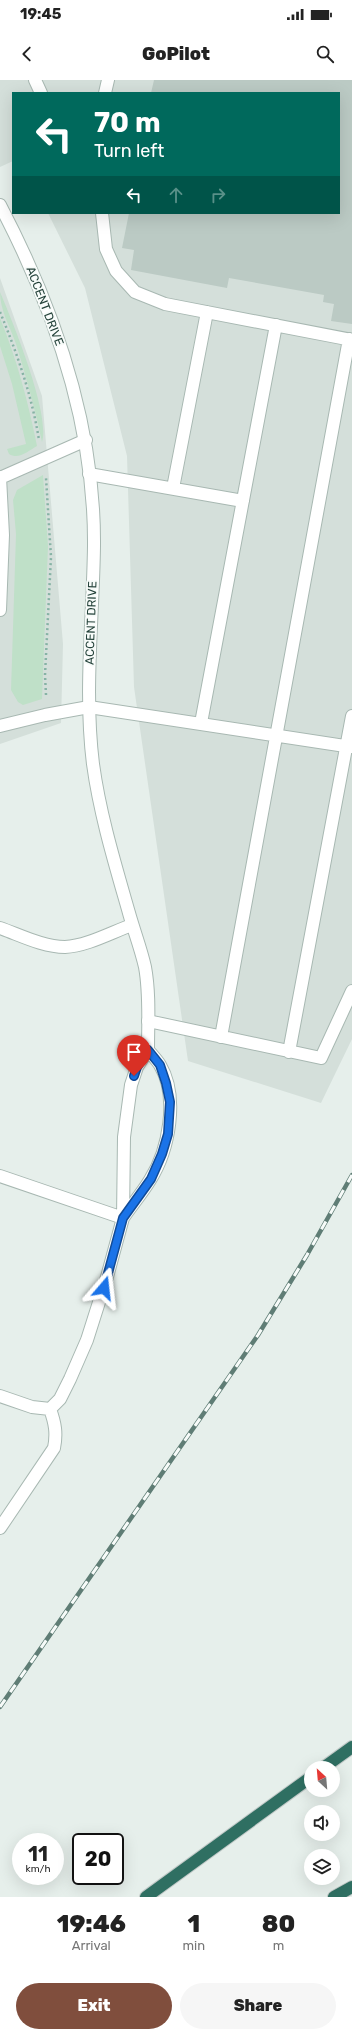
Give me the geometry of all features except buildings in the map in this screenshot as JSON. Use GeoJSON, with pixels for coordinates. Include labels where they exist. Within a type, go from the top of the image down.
{"type":"FeatureCollection","features":[{"type":"Feature","properties":{"kind":"highway"},"geometry":{"type":"LineString","coordinates":[[333,1761],[352,1747]]}},
{"type":"Feature","properties":{"kind":"highway"},"geometry":{"type":"LineString","coordinates":[[146,1897],[304,1782]]}},
{"type":"Feature","properties":{"kind":"highway"},"geometry":{"type":"LineString","coordinates":[[334,1897],[352,1888]]}},
{"type":"Feature","properties":{"kind":"street"},"geometry":{"type":"LineString","coordinates":[[35,80],[41,92]]}},
{"type":"Feature","properties":{"kind":"street"},"geometry":{"type":"LineString","coordinates":[[105,92],[108,80]]}},
{"type":"Feature","properties":{"kind":"street","name":"ACCENT DRIVE"},"geometry":{"type":"LineString","coordinates":[[0,205],[37,282],[58,337],[86,440],[94,545],[89,706],[93,764],[106,835],[145,968],[148,1050]]}},
{"type":"Feature","properties":{"kind":"street"},"geometry":{"type":"LineString","coordinates":[[102,214],[106,249],[116,271],[135,292],[165,304],[350,339],[221,1037]]}},
{"type":"Feature","properties":{"kind":"street"},"geometry":{"type":"LineString","coordinates":[[173,488],[207,312]]}},
{"type":"Feature","properties":{"kind":"street"},"geometry":{"type":"LineString","coordinates":[[201,724],[276,325]]}},
{"type":"Feature","properties":{"kind":"street"},"geometry":{"type":"LineString","coordinates":[[0,610],[3,535],[0,477],[86,440]]}},
{"type":"Feature","properties":{"kind":"street"},"geometry":{"type":"LineString","coordinates":[[89,474],[243,501]]}},
{"type":"Feature","properties":{"kind":"street"},"geometry":{"type":"LineString","coordinates":[[0,726],[89,706],[349,746]]}},
{"type":"Feature","properties":{"kind":"street"},"geometry":{"type":"LineString","coordinates":[[289,1052],[349,746],[352,716]]}},
{"type":"Feature","properties":{"kind":"street"},"geometry":{"type":"LineString","coordinates":[[0,928],[46,944],[65,947],[89,941],[132,925]]}},
{"type":"Feature","properties":{"kind":"street"},"geometry":{"type":"LineString","coordinates":[[148,1021],[321,1058],[352,991]]}},
{"type":"Feature","properties":{"kind":"street"},"geometry":{"type":"LineString","coordinates":[[50,1409],[60,1399],[87,1340],[107,1277],[123,1218],[122,1170],[130,1085],[137,1067],[148,1050],[160,1065],[166,1083],[170,1102],[168,1134],[162,1154],[151,1179],[123,1218]]}},
{"type":"Feature","properties":{"kind":"street"},"geometry":{"type":"LineString","coordinates":[[0,1176],[123,1218]]}},
{"type":"Feature","properties":{"kind":"street"},"geometry":{"type":"LineString","coordinates":[[0,1396],[32,1407],[50,1409]]}},
{"type":"Feature","properties":{"kind":"street"},"geometry":{"type":"LineString","coordinates":[[0,1528],[54,1448],[56,1436],[55,1422],[50,1409]]}},
{"type":"Feature","properties":{"kind":"path"},"geometry":{"type":"LineString","coordinates":[[0,312],[14,346],[27,386],[46,476],[51,557],[45,676],[46,697]]}},
{"type":"Feature","properties":{"kind":"shaded area"},"geometry":{"type":"Polygon","coordinates":[[[0,80],[352,80],[352,1039],[321,1103],[188,1061],[134,687],[127,456],[85,288],[48,214],[340,214],[340,92],[12,92],[12,161],[0,167],[0,80]]]}},
{"type":"Feature","properties":{"kind":"shaded area"},"geometry":{"type":"Polygon","coordinates":[[[0,278],[42,396],[63,644],[61,723],[0,744],[0,278]]]}},
{"type":"Feature","properties":{"kind":"green space"},"geometry":{"type":"Polygon","coordinates":[[[0,292],[13,323],[36,390],[41,411],[43,429],[42,442],[16,344],[0,299],[0,292]]]}},
{"type":"Feature","properties":{"kind":"green space"},"geometry":{"type":"Polygon","coordinates":[[[0,318],[22,381],[37,446],[23,454],[16,456],[9,454],[7,449],[26,444],[12,384],[0,346],[0,318]]]}},
{"type":"Feature","properties":{"kind":"green space"},"geometry":{"type":"Polygon","coordinates":[[[43,475],[48,546],[42,699],[23,705],[18,702],[11,690],[16,534],[13,500],[17,490],[43,475]]]}},
{"type":"Feature","properties":{"kind":"railway"},"geometry":{"type":"LineString","coordinates":[[0,1707],[258,1335],[307,1255],[352,1175]]}},
{"type":"Feature","properties":{"kind":"route"},"geometry":{"type":"LineString","coordinates":[[104,1288],[123,1218],[151,1179],[162,1154],[168,1134],[170,1102],[166,1083],[160,1065],[148,1050],[137,1067],[134,1076]]}}]}
